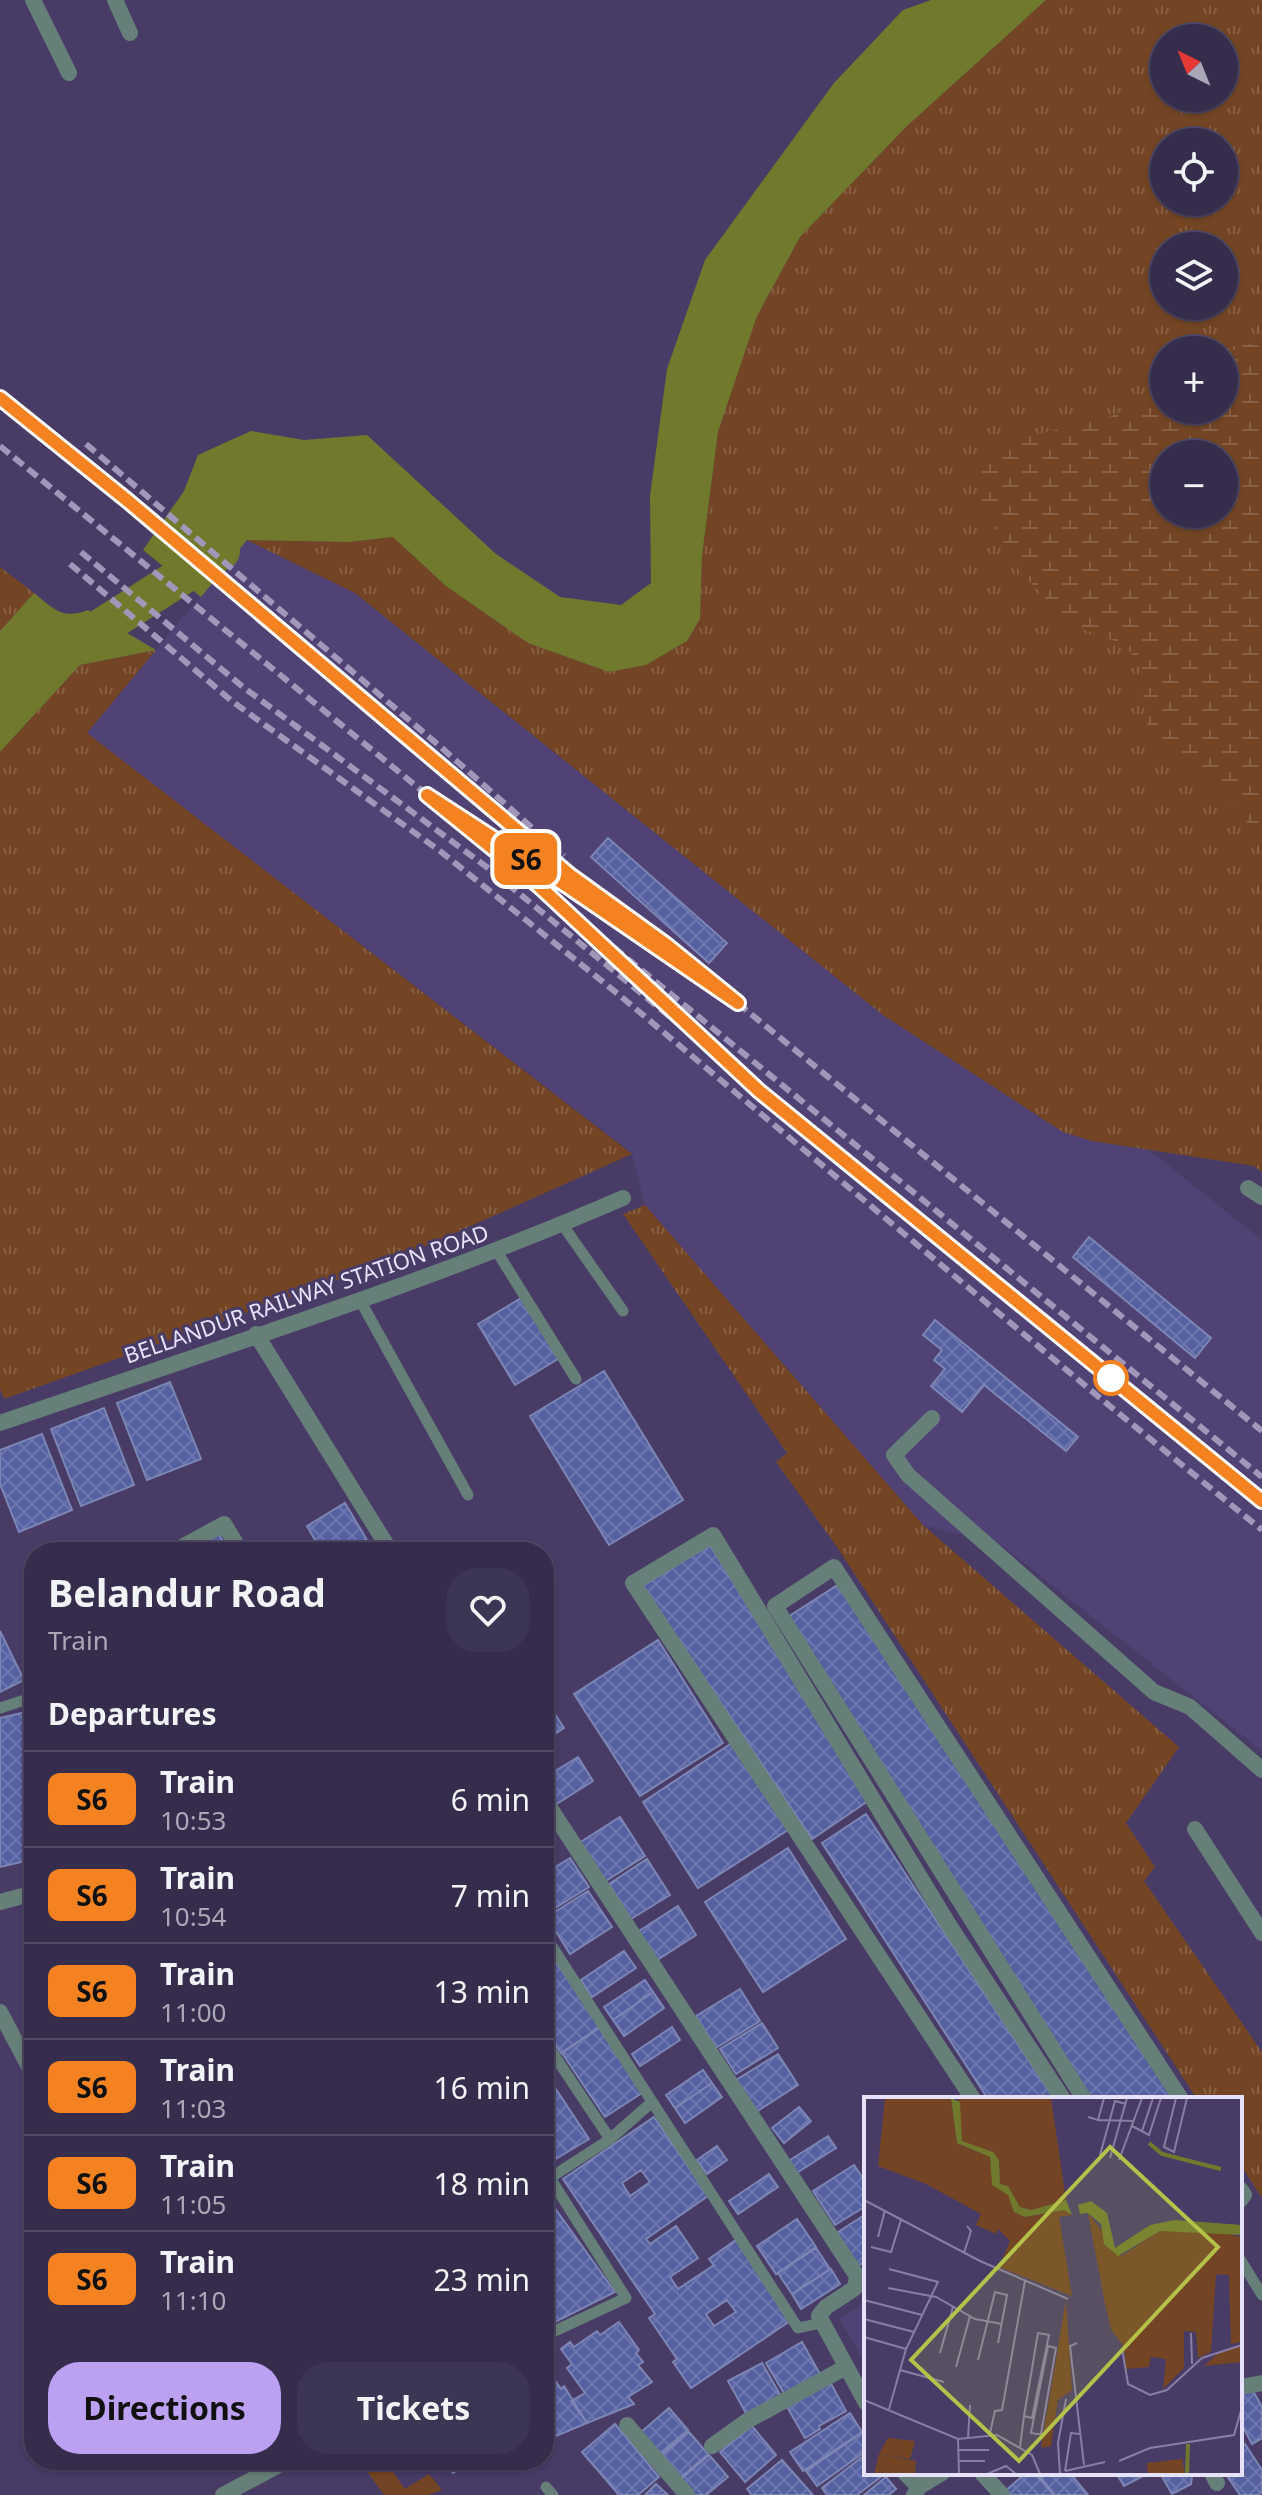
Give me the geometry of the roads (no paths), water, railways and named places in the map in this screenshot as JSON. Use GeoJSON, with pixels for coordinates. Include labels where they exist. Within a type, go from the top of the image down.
{"type":"FeatureCollection","features":[{"type":"Feature","properties":{"kind":"street"},"geometry":{"type":"LineString","coordinates":[[33,0],[69,73]]}},
{"type":"Feature","properties":{"kind":"street"},"geometry":{"type":"LineString","coordinates":[[115,0],[130,33]]}},
{"type":"Feature","properties":{"kind":"street","name":"BELLANDUR RAILWAY STATION ROAD"},"geometry":{"type":"LineString","coordinates":[[0,1423],[256,1334],[361,1302],[623,1198]]}},
{"type":"Feature","properties":{"kind":"street"},"geometry":{"type":"LineString","coordinates":[[256,1334],[385,1542]]}},
{"type":"Feature","properties":{"kind":"street"},"geometry":{"type":"LineString","coordinates":[[932,1418],[894,1455],[908,1475],[1154,1692],[1190,1707],[1262,1770]]}},
{"type":"Feature","properties":{"kind":"street"},"geometry":{"type":"LineString","coordinates":[[191,1542],[224,1524],[235,1542]]}},
{"type":"Feature","properties":{"kind":"street"},"geometry":{"type":"LineString","coordinates":[[972,2097],[633,1583],[713,1535],[949,1925],[1062,2097]]}},
{"type":"Feature","properties":{"kind":"street"},"geometry":{"type":"LineString","coordinates":[[1083,2097],[775,1606],[834,1567],[1180,2097]]}},
{"type":"Feature","properties":{"kind":"street"},"geometry":{"type":"LineString","coordinates":[[554,1814],[857,2276],[855,2288],[826,2307],[819,2316],[864,2399]]}},
{"type":"Feature","properties":{"kind":"street"},"geometry":{"type":"LineString","coordinates":[[1195,1829],[1262,1933]]}},
{"type":"Feature","properties":{"kind":"street"},"geometry":{"type":"LineString","coordinates":[[0,1902],[24,1896]]}},
{"type":"Feature","properties":{"kind":"street"},"geometry":{"type":"LineString","coordinates":[[0,2012],[24,2057]]}},
{"type":"Feature","properties":{"kind":"street"},"geometry":{"type":"LineString","coordinates":[[712,2446],[747,2421],[846,2367]]}},
{"type":"Feature","properties":{"kind":"street"},"geometry":{"type":"LineString","coordinates":[[1242,2387],[1262,2383]]}},
{"type":"Feature","properties":{"kind":"street"},"geometry":{"type":"LineString","coordinates":[[627,2425],[687,2495]]}},
{"type":"Feature","properties":{"kind":"street"},"geometry":{"type":"LineString","coordinates":[[223,2495],[269,2470]]}},
{"type":"Feature","properties":{"kind":"street"},"geometry":{"type":"LineString","coordinates":[[916,2491],[939,2475]]}},
{"type":"Feature","properties":{"kind":"street"},"geometry":{"type":"LineString","coordinates":[[984,2475],[1002,2495]]}},
{"type":"Feature","properties":{"kind":"lane"},"geometry":{"type":"LineString","coordinates":[[562,1224],[623,1311]]}},
{"type":"Feature","properties":{"kind":"lane"},"geometry":{"type":"LineString","coordinates":[[496,1250],[576,1379]]}},
{"type":"Feature","properties":{"kind":"lane"},"geometry":{"type":"LineString","coordinates":[[361,1302],[468,1495]]}},
{"type":"Feature","properties":{"kind":"lane"},"geometry":{"type":"LineString","coordinates":[[0,1708],[24,1700]]}},
{"type":"Feature","properties":{"kind":"lane"},"geometry":{"type":"LineString","coordinates":[[554,1950],[798,2328],[821,2323]]}},
{"type":"Feature","properties":{"kind":"lane"},"geometry":{"type":"LineString","coordinates":[[554,2055],[610,2139]]}},
{"type":"Feature","properties":{"kind":"lane"},"geometry":{"type":"LineString","coordinates":[[554,2175],[610,2139],[652,2102]]}},
{"type":"Feature","properties":{"kind":"lane"},"geometry":{"type":"LineString","coordinates":[[554,2184],[626,2298],[554,2331]]}},
{"type":"Feature","properties":{"kind":"lane"},"geometry":{"type":"LineString","coordinates":[[1242,2262],[1262,2295]]}},
{"type":"Feature","properties":{"kind":"waterway"},"geometry":{"type":"LineString","coordinates":[[0,710],[53,658],[221,551]]}},
{"type":"Feature","properties":{"kind":"railway"},"geometry":{"type":"LineString","coordinates":[[0,398],[128,501],[570,875],[664,943],[1262,1431]]}},
{"type":"Feature","properties":{"kind":"railway"},"geometry":{"type":"LineString","coordinates":[[86,444],[564,856]]}},
{"type":"Feature","properties":{"kind":"railway"},"geometry":{"type":"LineString","coordinates":[[0,446],[1262,1477]]}},
{"type":"Feature","properties":{"kind":"railway"},"geometry":{"type":"LineString","coordinates":[[81,552],[243,687],[488,868],[1262,1501]]}},
{"type":"Feature","properties":{"kind":"railway"},"geometry":{"type":"LineString","coordinates":[[70,564],[233,702],[440,851],[618,994],[1262,1530]]}},
{"type":"Feature","properties":{"kind":"railway"},"geometry":{"type":"LineString","coordinates":[[504,845],[571,889]]}},
{"type":"Feature","properties":{"kind":"train","name":"S6"},"geometry":{"type":"LineString","coordinates":[[0,398],[128,501],[570,875],[664,943],[738,1003],[427,795],[539,886],[759,1091],[1262,1501]]}}]}
